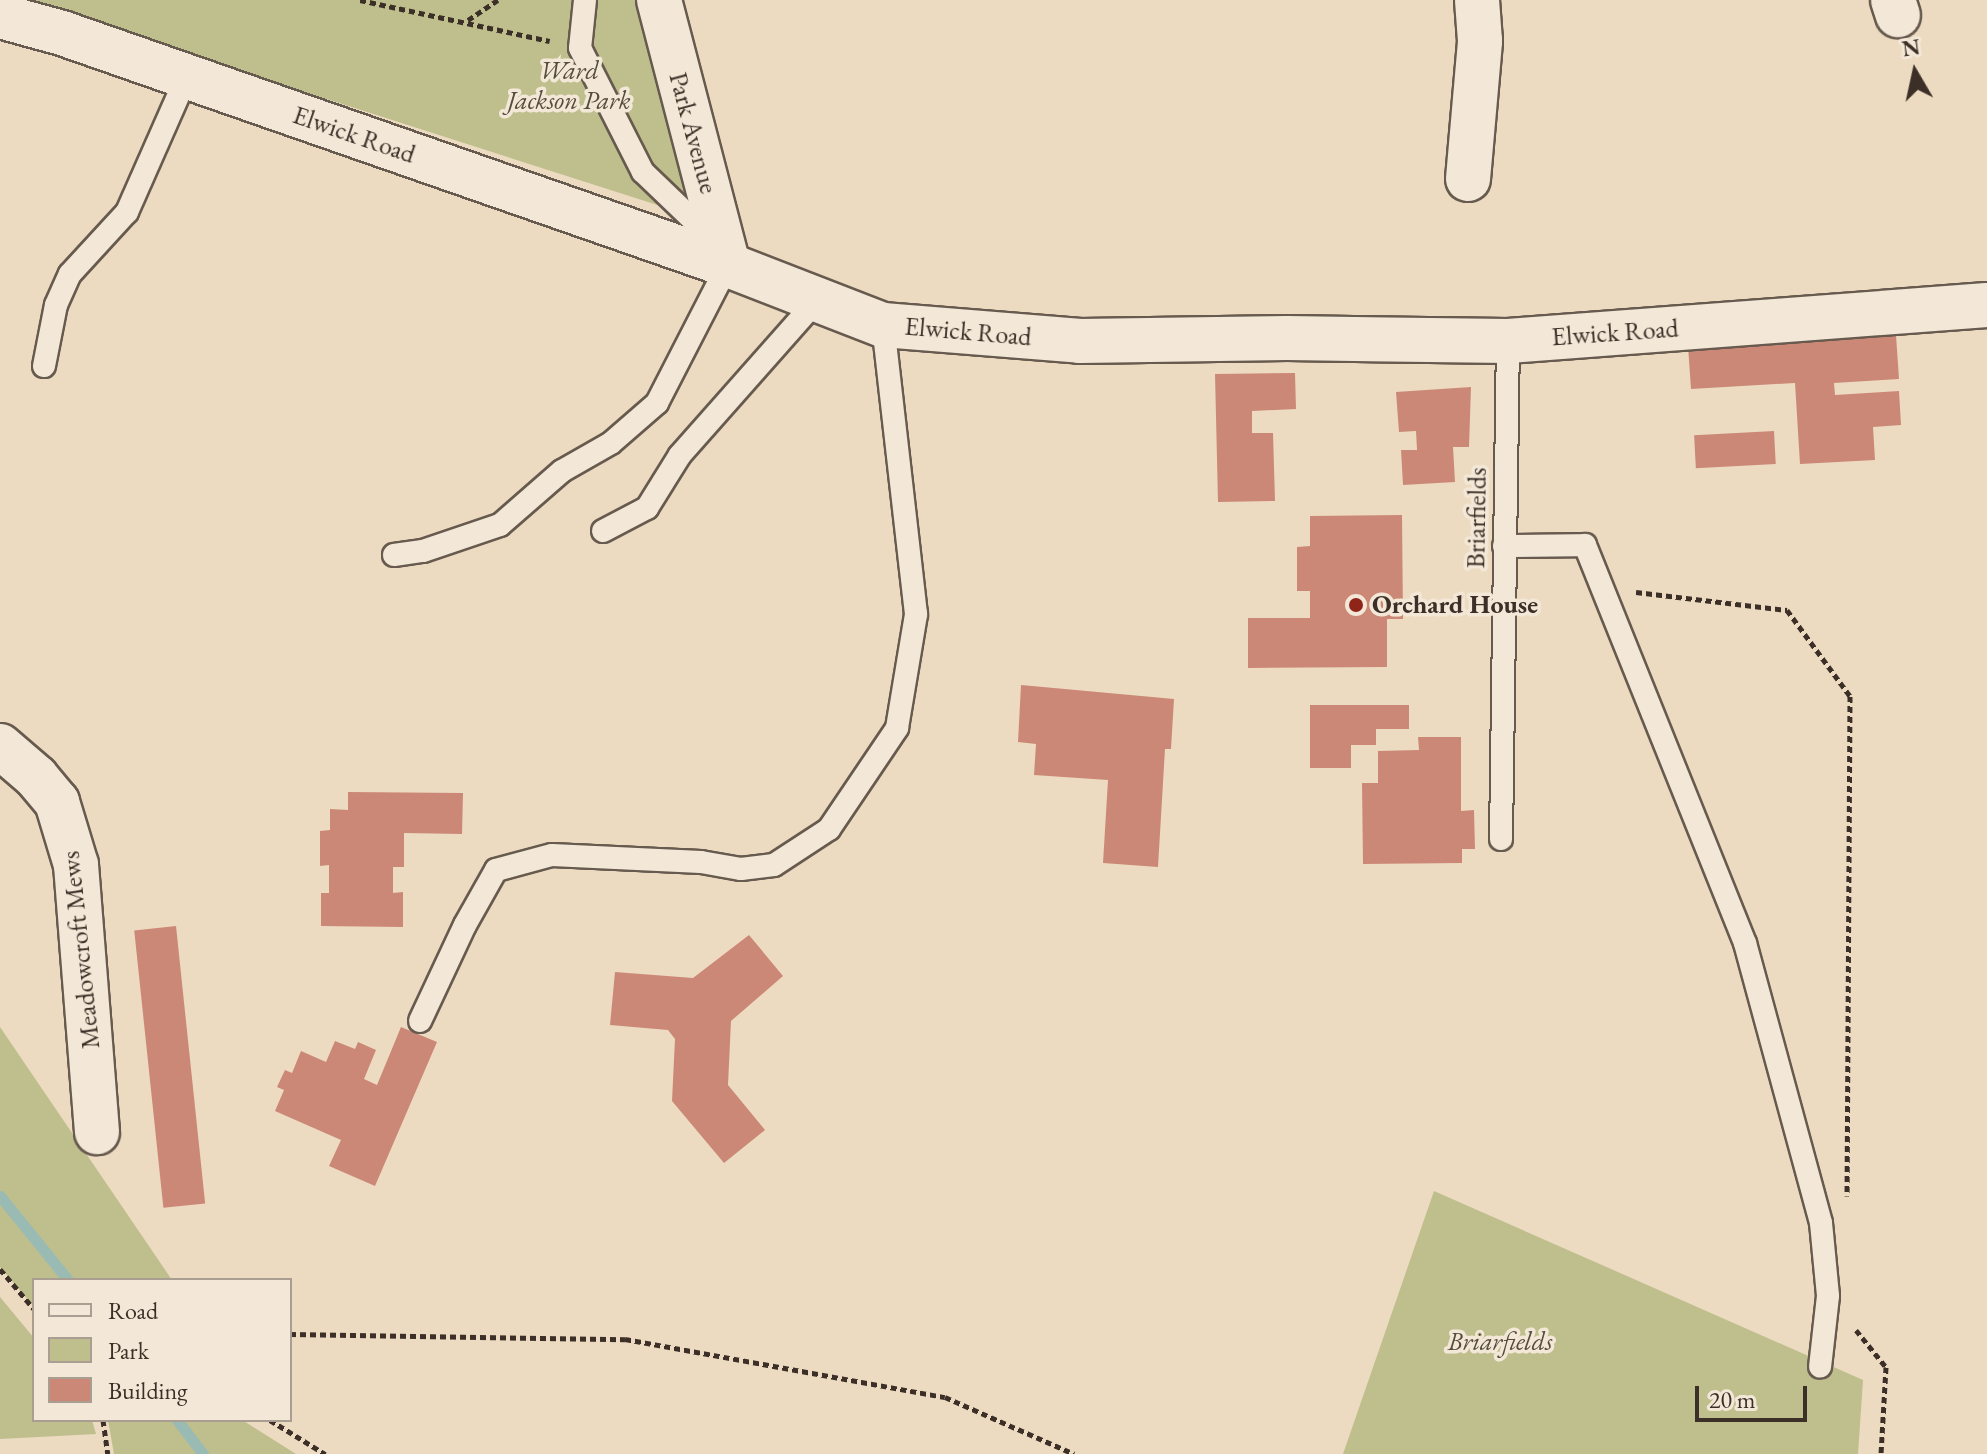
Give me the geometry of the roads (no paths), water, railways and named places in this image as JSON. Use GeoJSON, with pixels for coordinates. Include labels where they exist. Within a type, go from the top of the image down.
{"type":"FeatureCollection","features":[{"type":"Feature","properties":{"kind":"street","name":"Park Avenue"},"geometry":{"type":"LineString","coordinates":[[659,0],[726,258]]}},
{"type":"Feature","properties":{"kind":"street"},"geometry":{"type":"LineString","coordinates":[[1468,179],[1480,41],[1477,0]]}},
{"type":"Feature","properties":{"kind":"street","name":"Elwick Road"},"geometry":{"type":"LineString","coordinates":[[0,16],[62,33],[726,258],[817,300],[883,325],[1080,341],[1287,338],[1508,341],[1987,305]]}},
{"type":"Feature","properties":{"kind":"street","name":"Meadowcroft Mews"},"geometry":{"type":"LineString","coordinates":[[0,746],[36,777],[57,802],[76,865],[97,1132]]}},
{"type":"Feature","properties":{"kind":"lane"},"geometry":{"type":"LineString","coordinates":[[394,555],[423,551],[500,525],[562,471],[611,443],[657,403],[726,258],[643,172],[580,48],[585,0]]}},
{"type":"Feature","properties":{"kind":"lane"},"geometry":{"type":"LineString","coordinates":[[44,366],[56,305],[70,274],[127,212],[187,76]]}},
{"type":"Feature","properties":{"kind":"lane"},"geometry":{"type":"LineString","coordinates":[[603,531],[647,508],[680,455],[817,300]]}},
{"type":"Feature","properties":{"kind":"lane"},"geometry":{"type":"LineString","coordinates":[[420,1021],[465,925],[496,870],[552,855],[701,862],[741,869],[774,865],[829,829],[897,728],[916,614],[883,325]]}},
{"type":"Feature","properties":{"kind":"lane","name":"Briarfields"},"geometry":{"type":"LineString","coordinates":[[1501,839],[1508,341]]}},
{"type":"Feature","properties":{"kind":"lane"},"geometry":{"type":"LineString","coordinates":[[1504,546],[1585,545],[1745,943],[1821,1223],[1828,1296],[1820,1367]]}},
{"type":"Feature","properties":{"kind":"waterway"},"geometry":{"type":"LineString","coordinates":[[0,1196],[66,1278]]}},
{"type":"Feature","properties":{"kind":"waterway"},"geometry":{"type":"LineString","coordinates":[[179,1422],[203,1454]]}},
{"type":"Feature","properties":{"kind":"place","name":"Orchard House"},"geometry":{"type":"Point","coordinates":[1356,605]}},
{"type":"Feature","properties":{"kind":"park label","name":"Ward Jackson Park"},"geometry":{"type":"Point","coordinates":[569,86]}}]}
